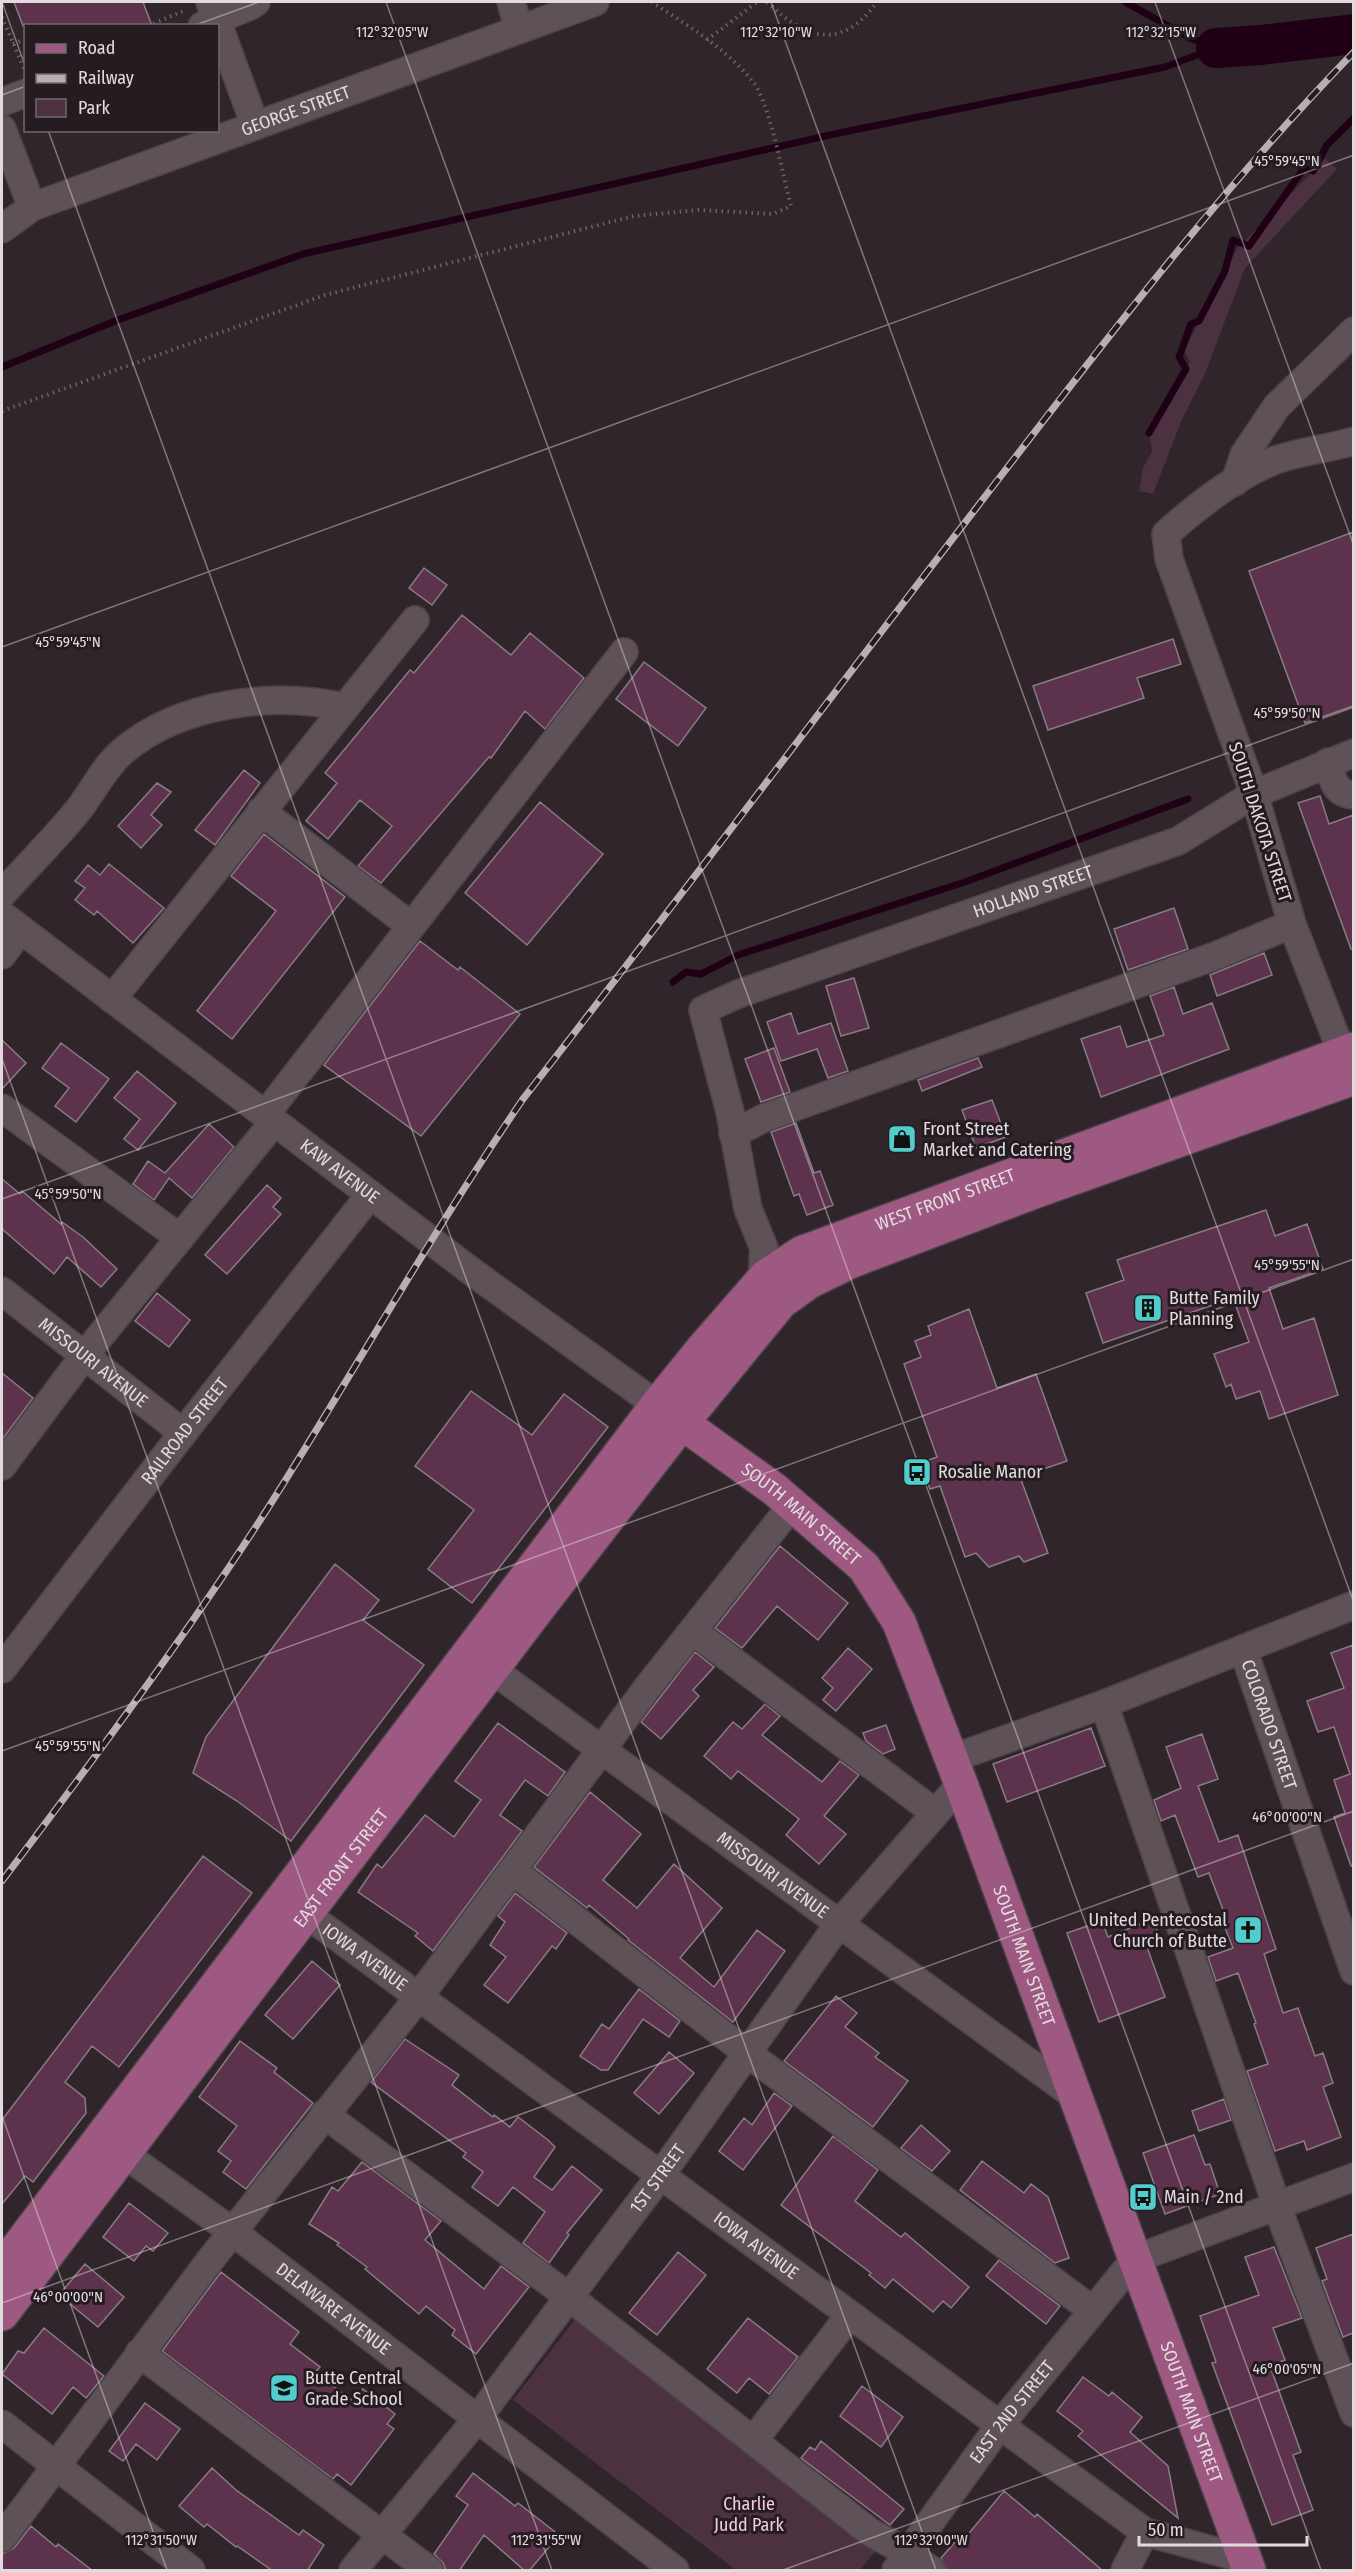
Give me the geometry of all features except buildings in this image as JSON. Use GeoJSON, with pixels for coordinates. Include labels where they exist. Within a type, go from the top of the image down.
{"type":"FeatureCollection","features":[{"type":"Feature","properties":{"kind":"main road","name":"WEST FRONT STREET"},"geometry":{"type":"LineString","coordinates":[[669,1414],[771,1291],[809,1282],[852,1261],[1351,1069]]}},
{"type":"Feature","properties":{"kind":"main road","name":"SOUTH MAIN STREET"},"geometry":{"type":"LineString","coordinates":[[669,1414],[793,1504],[864,1567],[899,1622],[1247,2565]]}},
{"type":"Feature","properties":{"kind":"main road","name":"EAST FRONT STREET"},"geometry":{"type":"LineString","coordinates":[[2,2314],[113,2146],[669,1414]]}},
{"type":"Feature","properties":{"kind":"main road","name":"EAST FRONT STREET"},"geometry":{"type":"LineString","coordinates":[[2,2268],[113,2146]]}},
{"type":"Feature","properties":{"kind":"street"},"geometry":{"type":"LineString","coordinates":[[204,14],[256,2]]}},
{"type":"Feature","properties":{"kind":"street"},"geometry":{"type":"LineString","coordinates":[[511,2],[519,29]]}},
{"type":"Feature","properties":{"kind":"street","name":"GEORGE STREET"},"geometry":{"type":"LineString","coordinates":[[2,229],[32,207],[595,2]]}},
{"type":"Feature","properties":{"kind":"street"},"geometry":{"type":"LineString","coordinates":[[219,47],[255,125]]}},
{"type":"Feature","properties":{"kind":"street"},"geometry":{"type":"LineString","coordinates":[[2,102],[24,94]]}},
{"type":"Feature","properties":{"kind":"street"},"geometry":{"type":"LineString","coordinates":[[2,129],[32,207]]}},
{"type":"Feature","properties":{"kind":"street"},"geometry":{"type":"LineString","coordinates":[[1235,482],[1244,454],[1277,406],[1353,331]]}},
{"type":"Feature","properties":{"kind":"street"},"geometry":{"type":"LineString","coordinates":[[1235,482],[1274,461],[1353,441]]}},
{"type":"Feature","properties":{"kind":"street","name":"SOUTH DAKOTA STREET"},"geometry":{"type":"LineString","coordinates":[[1235,482],[1189,513],[1166,534],[1169,559],[1254,794],[1292,924],[1351,1069]]}},
{"type":"Feature","properties":{"kind":"street"},"geometry":{"type":"LineString","coordinates":[[112,999],[415,620]]}},
{"type":"Feature","properties":{"kind":"street"},"geometry":{"type":"LineString","coordinates":[[2,1466],[84,1356],[180,1238],[411,926],[624,652]]}},
{"type":"Feature","properties":{"kind":"street"},"geometry":{"type":"LineString","coordinates":[[2,894],[78,810],[120,753],[152,729],[204,711],[254,702],[315,701],[344,707]]}},
{"type":"Feature","properties":{"kind":"street","name":"HOLLAND STREET"},"geometry":{"type":"LineString","coordinates":[[733,1134],[730,1112],[703,1010],[738,994],[1178,841],[1254,794],[1353,753]]}},
{"type":"Feature","properties":{"kind":"street"},"geometry":{"type":"LineString","coordinates":[[1328,762],[1334,785],[1344,794],[1353,795]]}},
{"type":"Feature","properties":{"kind":"street"},"geometry":{"type":"LineString","coordinates":[[261,811],[411,926]]}},
{"type":"Feature","properties":{"kind":"street"},"geometry":{"type":"LineString","coordinates":[[2,955],[11,923]]}},
{"type":"Feature","properties":{"kind":"street","name":"KAW AVENUE"},"geometry":{"type":"LineString","coordinates":[[11,923],[475,1274],[669,1414]]}},
{"type":"Feature","properties":{"kind":"street"},"geometry":{"type":"LineString","coordinates":[[771,1291],[764,1248],[748,1209],[733,1134],[764,1118],[1215,956],[1292,924]]}},
{"type":"Feature","properties":{"kind":"street"},"geometry":{"type":"LineString","coordinates":[[2,1108],[180,1238]]}},
{"type":"Feature","properties":{"kind":"street","name":"RAILROAD STREET"},"geometry":{"type":"LineString","coordinates":[[2,1669],[183,1432],[370,1195]]}},
{"type":"Feature","properties":{"kind":"street","name":"MISSOURI AVENUE"},"geometry":{"type":"LineString","coordinates":[[2,1291],[183,1432]]}},
{"type":"Feature","properties":{"kind":"street"},"geometry":{"type":"LineString","coordinates":[[2,2538],[232,2232],[418,1998],[601,1749],[793,1504]]}},
{"type":"Feature","properties":{"kind":"street"},"geometry":{"type":"LineString","coordinates":[[956,1772],[1104,1704],[1353,1605]]}},
{"type":"Feature","properties":{"kind":"street"},"geometry":{"type":"LineString","coordinates":[[693,1631],[934,1812]]}},
{"type":"Feature","properties":{"kind":"street","name":"COLORADO STREET"},"geometry":{"type":"LineString","coordinates":[[1243,1649],[1353,1971]]}},
{"type":"Feature","properties":{"kind":"street","name":"MISSOURI AVENUE"},"geometry":{"type":"LineString","coordinates":[[481,1661],[838,1925],[1076,2097]]}},
{"type":"Feature","properties":{"kind":"street"},"geometry":{"type":"LineString","coordinates":[[1104,1704],[1277,2206],[1353,2413]]}},
{"type":"Feature","properties":{"kind":"street","name":"1ST STREET"},"geometry":{"type":"LineString","coordinates":[[353,2571],[477,2419],[660,2176],[838,1925],[934,1812],[956,1772]]}},
{"type":"Feature","properties":{"kind":"street"},"geometry":{"type":"LineString","coordinates":[[513,1871],[747,2053],[1092,2310]]}},
{"type":"Feature","properties":{"kind":"street","name":"IOWA AVENUE"},"geometry":{"type":"LineString","coordinates":[[295,1906],[1145,2532],[1247,2565]]}},
{"type":"Feature","properties":{"kind":"street"},"geometry":{"type":"LineString","coordinates":[[324,2114],[569,2297],[870,2532],[902,2562],[931,2571]]}},
{"type":"Feature","properties":{"kind":"street","name":"DELAWARE AVENUE"},"geometry":{"type":"LineString","coordinates":[[113,2146],[232,2232],[675,2571]]}},
{"type":"Feature","properties":{"kind":"street"},"geometry":{"type":"LineString","coordinates":[[1135,2259],[1353,2177]]}},
{"type":"Feature","properties":{"kind":"street","name":"EAST 2ND STREET"},"geometry":{"type":"LineString","coordinates":[[902,2562],[1000,2425],[1135,2259]]}},
{"type":"Feature","properties":{"kind":"street"},"geometry":{"type":"LineString","coordinates":[[753,2441],[850,2315]]}},
{"type":"Feature","properties":{"kind":"street"},"geometry":{"type":"LineString","coordinates":[[139,2353],[429,2571]]}},
{"type":"Feature","properties":{"kind":"street"},"geometry":{"type":"LineString","coordinates":[[2,2424],[190,2571]]}},
{"type":"Feature","properties":{"kind":"street"},"geometry":{"type":"LineString","coordinates":[[1125,2571],[1145,2532]]}},
{"type":"Feature","properties":{"kind":"path"},"geometry":{"type":"LineString","coordinates":[[2,411],[326,295],[634,216],[699,210],[773,214],[790,206],[769,117],[755,83],[707,40],[652,2]]}},
{"type":"Feature","properties":{"kind":"path"},"geometry":{"type":"LineString","coordinates":[[707,40],[758,2]]}},
{"type":"Feature","properties":{"kind":"path"},"geometry":{"type":"LineString","coordinates":[[767,2],[802,30],[820,35],[838,35],[854,28],[876,3]]}},
{"type":"Feature","properties":{"kind":"path"},"geometry":{"type":"LineString","coordinates":[[157,24],[204,14]]}},
{"type":"Feature","properties":{"kind":"path"},"geometry":{"type":"LineString","coordinates":[[2,16],[24,68]]}},
{"type":"Feature","properties":{"kind":"path"},"geometry":{"type":"LineString","coordinates":[[13,44],[24,40]]}},
{"type":"Feature","properties":{"kind":"green space"},"geometry":{"type":"Polygon","coordinates":[[[1325,159],[1337,169],[1245,268],[1206,371],[1181,422],[1153,494],[1139,491],[1143,468],[1152,452],[1149,433],[1190,362],[1184,350],[1237,249],[1325,159]]]}},
{"type":"Feature","properties":{"kind":"green space","name":"Charlie Judd Park"},"geometry":{"type":"Polygon","coordinates":[[[576,2318],[878,2548],[860,2570],[736,2570],[513,2400],[576,2318]]]}},
{"type":"Feature","properties":{"kind":"waterway"},"geometry":{"type":"LineString","coordinates":[[1125,2],[1190,38],[1216,48]]}},
{"type":"Feature","properties":{"kind":"waterway"},"geometry":{"type":"LineString","coordinates":[[1216,48],[1354,34]]}},
{"type":"Feature","properties":{"kind":"waterway"},"geometry":{"type":"LineString","coordinates":[[2,367],[115,321],[303,254],[839,133],[1165,67],[1216,48]]}},
{"type":"Feature","properties":{"kind":"waterway"},"geometry":{"type":"LineString","coordinates":[[1149,433],[1186,369],[1179,357],[1191,324],[1199,321],[1225,271],[1233,240],[1249,246],[1304,168],[1313,171],[1327,145],[1354,118]]}},
{"type":"Feature","properties":{"kind":"waterway"},"geometry":{"type":"LineString","coordinates":[[673,982],[686,972],[701,974],[738,955],[965,882],[1188,799]]}},
{"type":"Feature","properties":{"kind":"railway"},"geometry":{"type":"LineString","coordinates":[[2,1881],[138,1697],[237,1556],[425,1251],[523,1099],[920,581],[1159,274],[1254,161],[1354,52]]}},
{"type":"Feature","properties":{"kind":"place","name":"Front Street Market and Catering"},"geometry":{"type":"Point","coordinates":[902,1139]}},
{"type":"Feature","properties":{"kind":"place","name":"Butte Family Planning"},"geometry":{"type":"Point","coordinates":[1148,1308]}},
{"type":"Feature","properties":{"kind":"place","name":"Rosalie Manor"},"geometry":{"type":"Point","coordinates":[917,1472]}},
{"type":"Feature","properties":{"kind":"place","name":"United Pentecostal Church of Butte"},"geometry":{"type":"Point","coordinates":[1248,1930]}},
{"type":"Feature","properties":{"kind":"place","name":"Main / 2nd"},"geometry":{"type":"Point","coordinates":[1143,2197]}},
{"type":"Feature","properties":{"kind":"place","name":"Butte Central Grade School"},"geometry":{"type":"Point","coordinates":[284,2388]}}]}
